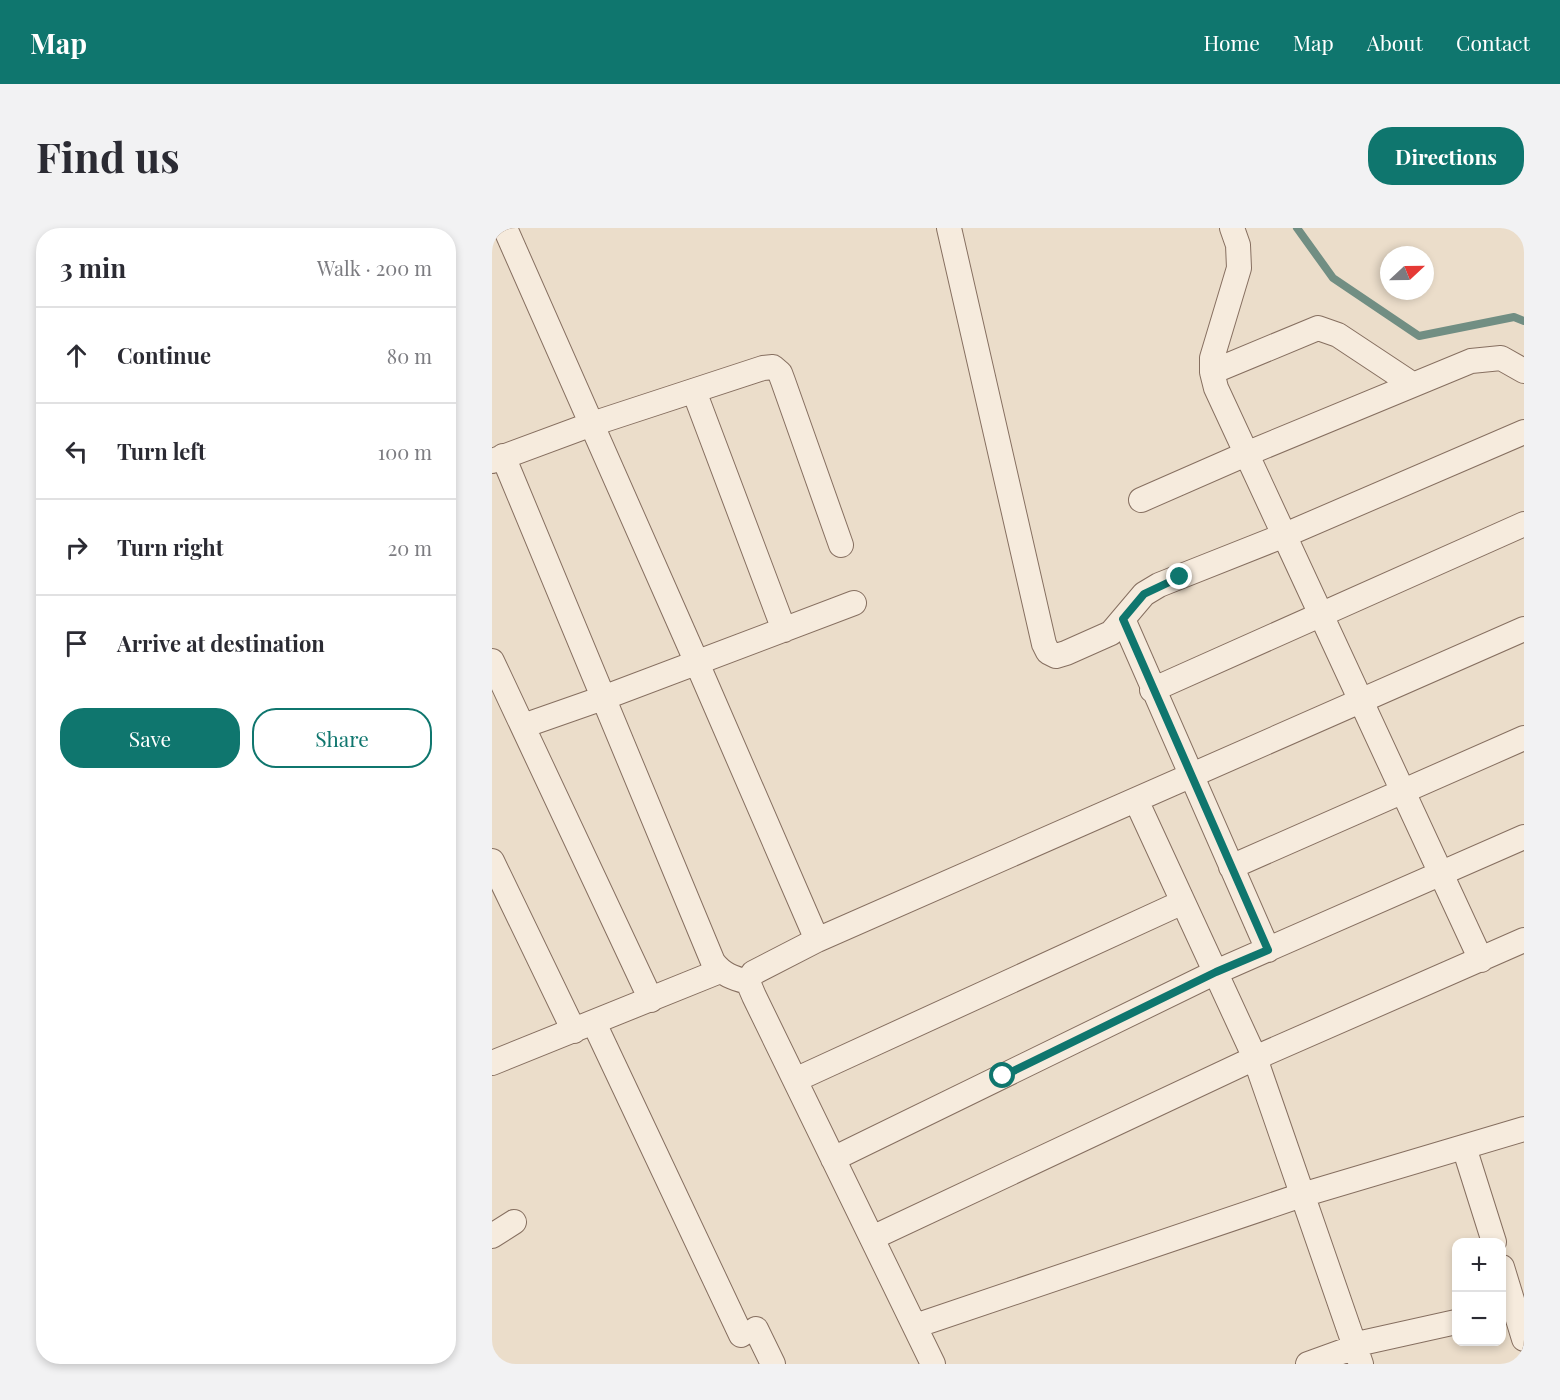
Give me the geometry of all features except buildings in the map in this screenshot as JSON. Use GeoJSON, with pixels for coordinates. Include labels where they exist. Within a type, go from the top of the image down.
{"type":"FeatureCollection","features":[{"type":"Feature","properties":{"kind":"street"},"geometry":{"type":"LineString","coordinates":[[504,228],[817,940]]}},
{"type":"Feature","properties":{"kind":"street"},"geometry":{"type":"LineString","coordinates":[[949,228],[1044,644],[1048,652],[1056,656],[1111,633],[1144,594],[1159,585],[1285,535],[1524,432]]}},
{"type":"Feature","properties":{"kind":"street"},"geometry":{"type":"LineString","coordinates":[[1232,228],[1238,245],[1239,268],[1212,357],[1212,372],[1216,388],[1481,960]]}},
{"type":"Feature","properties":{"kind":"street"},"geometry":{"type":"LineString","coordinates":[[1212,372],[1318,328],[1338,335],[1412,384]]}},
{"type":"Feature","properties":{"kind":"street"},"geometry":{"type":"LineString","coordinates":[[1141,500],[1471,361],[1501,358],[1524,371]]}},
{"type":"Feature","properties":{"kind":"street"},"geometry":{"type":"LineString","coordinates":[[748,982],[731,978],[720,971],[713,962],[603,698],[497,459],[592,424],[763,368],[773,368],[780,373],[842,545]]}},
{"type":"Feature","properties":{"kind":"street"},"geometry":{"type":"LineString","coordinates":[[694,391],[784,630]]}},
{"type":"Feature","properties":{"kind":"street"},"geometry":{"type":"LineString","coordinates":[[1152,690],[1524,524]]}},
{"type":"Feature","properties":{"kind":"street"},"geometry":{"type":"LineString","coordinates":[[523,726],[854,603]]}},
{"type":"Feature","properties":{"kind":"street"},"geometry":{"type":"LineString","coordinates":[[1123,619],[1152,690],[1268,950]]}},
{"type":"Feature","properties":{"kind":"street"},"geometry":{"type":"LineString","coordinates":[[748,982],[753,973],[762,967],[817,940],[1524,629]]}},
{"type":"Feature","properties":{"kind":"street"},"geometry":{"type":"LineString","coordinates":[[492,661],[651,1000]]}},
{"type":"Feature","properties":{"kind":"street"},"geometry":{"type":"LineString","coordinates":[[1231,867],[1524,738]]}},
{"type":"Feature","properties":{"kind":"street"},"geometry":{"type":"LineString","coordinates":[[1136,800],[1255,1058],[1358,1356]]}},
{"type":"Feature","properties":{"kind":"street"},"geometry":{"type":"LineString","coordinates":[[833,1159],[1216,972],[1524,837]]}},
{"type":"Feature","properties":{"kind":"street"},"geometry":{"type":"LineString","coordinates":[[492,861],[748,1332],[773,1364]]}},
{"type":"Feature","properties":{"kind":"street"},"geometry":{"type":"LineString","coordinates":[[795,1080],[1183,903]]}},
{"type":"Feature","properties":{"kind":"street"},"geometry":{"type":"LineString","coordinates":[[872,1238],[1255,1058],[1524,940]]}},
{"type":"Feature","properties":{"kind":"street"},"geometry":{"type":"LineString","coordinates":[[492,1063],[720,971]]}},
{"type":"Feature","properties":{"kind":"street"},"geometry":{"type":"LineString","coordinates":[[748,982],[933,1364]]}},
{"type":"Feature","properties":{"kind":"street"},"geometry":{"type":"LineString","coordinates":[[915,1326],[1302,1195],[1524,1129]]}},
{"type":"Feature","properties":{"kind":"street"},"geometry":{"type":"LineString","coordinates":[[1464,1147],[1493,1238]]}},
{"type":"Feature","properties":{"kind":"street"},"geometry":{"type":"LineString","coordinates":[[492,1236],[514,1222]]}},
{"type":"Feature","properties":{"kind":"street"},"geometry":{"type":"LineString","coordinates":[[1507,1303],[1524,1339]]}},
{"type":"Feature","properties":{"kind":"street"},"geometry":{"type":"LineString","coordinates":[[1358,1356],[1366,1341],[1452,1323]]}},
{"type":"Feature","properties":{"kind":"street"},"geometry":{"type":"LineString","coordinates":[[1308,1364],[1358,1356]]}},
{"type":"Feature","properties":{"kind":"waterway"},"geometry":{"type":"LineString","coordinates":[[1297,228],[1333,278],[1419,336],[1514,317],[1524,321]]}},
{"type":"Feature","properties":{"kind":"route"},"geometry":{"type":"LineString","coordinates":[[1003,1076],[1216,972],[1268,950],[1152,690],[1123,619],[1144,594],[1180,577]]}}]}
